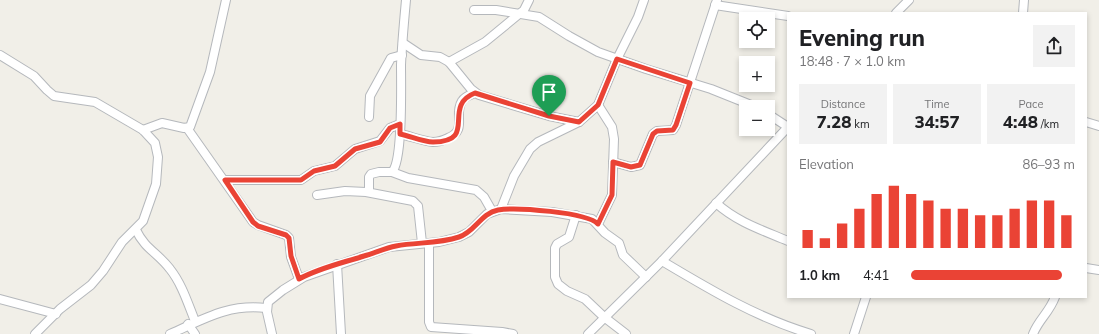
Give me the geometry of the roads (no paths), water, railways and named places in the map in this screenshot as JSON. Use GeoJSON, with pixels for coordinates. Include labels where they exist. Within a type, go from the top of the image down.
{"type":"FeatureCollection","features":[{"type":"Feature","properties":{"kind":"street"},"geometry":{"type":"LineString","coordinates":[[187,128],[190,127],[195,118],[210,72],[226,0]]}},
{"type":"Feature","properties":{"kind":"street"},"geometry":{"type":"LineString","coordinates":[[392,172],[396,164],[400,134],[402,55],[406,0]]}},
{"type":"Feature","properties":{"kind":"street"},"geometry":{"type":"LineString","coordinates":[[450,62],[480,45],[528,6],[530,0]]}},
{"type":"Feature","properties":{"kind":"street"},"geometry":{"type":"LineString","coordinates":[[501,209],[520,165],[530,149],[538,142],[579,122],[598,105],[617,59],[638,17],[644,0]]}},
{"type":"Feature","properties":{"kind":"street"},"geometry":{"type":"LineString","coordinates":[[897,12],[909,0]]}},
{"type":"Feature","properties":{"kind":"street"},"geometry":{"type":"LineString","coordinates":[[1023,12],[1024,0]]}},
{"type":"Feature","properties":{"kind":"street"},"geometry":{"type":"LineString","coordinates":[[613,162],[631,167],[640,165],[653,134],[657,131],[673,130],[676,125],[716,2],[787,16]]}},
{"type":"Feature","properties":{"kind":"street"},"geometry":{"type":"LineString","coordinates":[[474,10],[518,13],[544,19],[583,45],[617,59],[741,100]]}},
{"type":"Feature","properties":{"kind":"street"},"geometry":{"type":"LineString","coordinates":[[403,44],[421,55],[440,57],[450,62],[475,93],[549,116],[579,122]]}},
{"type":"Feature","properties":{"kind":"street"},"geometry":{"type":"LineString","coordinates":[[0,55],[34,76],[54,96],[95,102],[142,130],[154,143],[158,165],[156,184],[149,208],[143,221],[136,230],[120,244],[103,271],[91,285],[56,314],[35,334]]}},
{"type":"Feature","properties":{"kind":"street"},"geometry":{"type":"LineString","coordinates":[[369,118],[371,94],[391,58],[402,55]]}},
{"type":"Feature","properties":{"kind":"street"},"geometry":{"type":"LineString","coordinates":[[400,134],[433,142],[456,135],[459,130],[459,114],[462,100],[475,93]]}},
{"type":"Feature","properties":{"kind":"street"},"geometry":{"type":"LineString","coordinates":[[598,105],[612,127],[614,139],[612,195],[598,224]]}},
{"type":"Feature","properties":{"kind":"street"},"geometry":{"type":"LineString","coordinates":[[775,119],[787,126]]}},
{"type":"Feature","properties":{"kind":"street"},"geometry":{"type":"LineString","coordinates":[[1087,122],[1099,126]]}},
{"type":"Feature","properties":{"kind":"street"},"geometry":{"type":"LineString","coordinates":[[142,130],[162,123],[187,128],[225,180],[253,222],[258,226],[286,235],[289,238],[291,256],[299,279]]}},
{"type":"Feature","properties":{"kind":"street"},"geometry":{"type":"LineString","coordinates":[[225,180],[301,180],[314,171],[335,166],[355,149],[380,142],[390,128],[400,124]]}},
{"type":"Feature","properties":{"kind":"street"},"geometry":{"type":"LineString","coordinates":[[588,334],[646,277],[787,128]]}},
{"type":"Feature","properties":{"kind":"street"},"geometry":{"type":"LineString","coordinates":[[369,192],[369,177],[371,174],[379,172],[392,172],[408,178],[476,190],[484,197],[492,211]]}},
{"type":"Feature","properties":{"kind":"street"},"geometry":{"type":"LineString","coordinates":[[317,195],[345,191],[369,192],[415,202],[425,243],[430,325],[433,328],[442,331],[502,332],[513,334]]}},
{"type":"Feature","properties":{"kind":"street"},"geometry":{"type":"LineString","coordinates":[[716,203],[734,218],[787,241]]}},
{"type":"Feature","properties":{"kind":"street"},"geometry":{"type":"LineString","coordinates":[[272,334],[266,308],[268,302],[299,279],[337,264],[395,246],[425,243],[465,235],[487,214],[501,209],[576,215],[592,219],[619,243],[623,256],[646,277]]}},
{"type":"Feature","properties":{"kind":"street"},"geometry":{"type":"LineString","coordinates":[[576,215],[569,237],[558,244],[555,248],[555,277],[562,288],[585,299],[604,317],[626,334]]}},
{"type":"Feature","properties":{"kind":"street"},"geometry":{"type":"LineString","coordinates":[[136,230],[145,245],[164,261],[174,274],[195,334]]}},
{"type":"Feature","properties":{"kind":"street"},"geometry":{"type":"LineString","coordinates":[[662,260],[723,298],[802,333],[811,334]]}},
{"type":"Feature","properties":{"kind":"street"},"geometry":{"type":"LineString","coordinates":[[337,264],[341,334]]}},
{"type":"Feature","properties":{"kind":"street"},"geometry":{"type":"LineString","coordinates":[[1087,268],[1099,270]]}},
{"type":"Feature","properties":{"kind":"street"},"geometry":{"type":"LineString","coordinates":[[854,334],[866,298]]}},
{"type":"Feature","properties":{"kind":"street"},"geometry":{"type":"LineString","coordinates":[[1033,334],[1039,321],[1050,309],[1055,298]]}},
{"type":"Feature","properties":{"kind":"street"},"geometry":{"type":"LineString","coordinates":[[0,299],[56,314]]}},
{"type":"Feature","properties":{"kind":"street"},"geometry":{"type":"LineString","coordinates":[[170,334],[192,323],[239,308],[266,308]]}}]}
